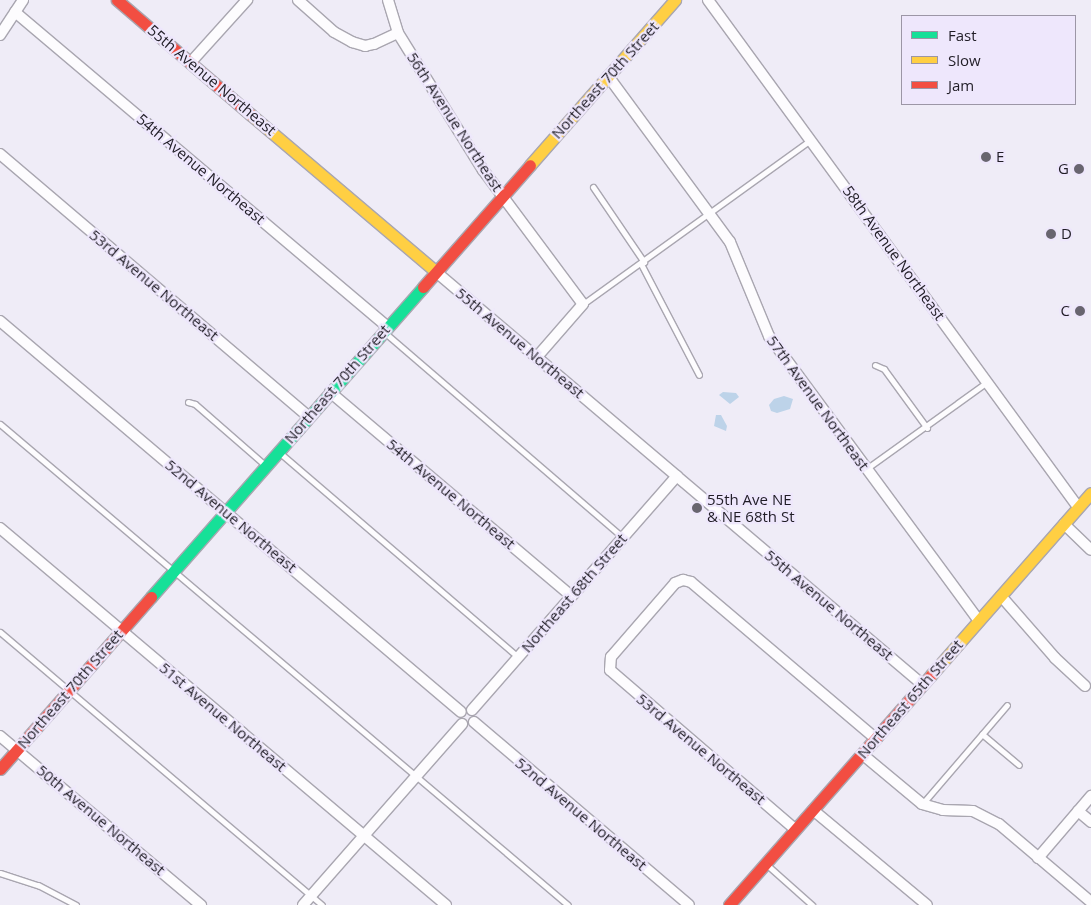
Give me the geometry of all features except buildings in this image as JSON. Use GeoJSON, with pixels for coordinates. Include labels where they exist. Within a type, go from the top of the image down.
{"type":"FeatureCollection","features":[{"type":"Feature","properties":{"kind":"main road","name":"55th Avenue Northeast"},"geometry":{"type":"LineString","coordinates":[[117,0],[436,271]]}},
{"type":"Feature","properties":{"kind":"main road","name":"Northeast 70th Street"},"geometry":{"type":"LineString","coordinates":[[0,769],[675,0]]}},
{"type":"Feature","properties":{"kind":"main road","name":"Northeast 65th Street"},"geometry":{"type":"LineString","coordinates":[[728,905],[796,830],[1091,492]]}},
{"type":"Feature","properties":{"kind":"street"},"geometry":{"type":"LineString","coordinates":[[0,35],[23,0]]}},
{"type":"Feature","properties":{"kind":"street"},"geometry":{"type":"LineString","coordinates":[[191,62],[247,0]]}},
{"type":"Feature","properties":{"kind":"street"},"geometry":{"type":"LineString","coordinates":[[298,0],[334,32],[352,42],[365,46],[398,33],[388,0]]}},
{"type":"Feature","properties":{"kind":"street","name":"58th Avenue Northeast"},"geometry":{"type":"LineString","coordinates":[[708,0],[812,139],[1078,507]]}},
{"type":"Feature","properties":{"kind":"street","name":"54th Avenue Northeast"},"geometry":{"type":"LineString","coordinates":[[15,12],[385,329]]}},
{"type":"Feature","properties":{"kind":"street","name":"56th Avenue Northeast"},"geometry":{"type":"LineString","coordinates":[[398,33],[483,170],[583,304]]}},
{"type":"Feature","properties":{"kind":"street","name":"57th Avenue Northeast"},"geometry":{"type":"LineString","coordinates":[[608,76],[730,242],[769,336],[866,470],[979,620]]}},
{"type":"Feature","properties":{"kind":"street","name":"53rd Avenue Northeast"},"geometry":{"type":"LineString","coordinates":[[0,154],[308,416]]}},
{"type":"Feature","properties":{"kind":"street","name":"55th Avenue Northeast"},"geometry":{"type":"LineString","coordinates":[[436,271],[923,684]]}},
{"type":"Feature","properties":{"kind":"street"},"geometry":{"type":"LineString","coordinates":[[537,358],[583,304]]}},
{"type":"Feature","properties":{"kind":"street","name":"52nd Avenue Northeast"},"geometry":{"type":"LineString","coordinates":[[0,321],[466,711]]}},
{"type":"Feature","properties":{"kind":"street","name":"54th Avenue Northeast"},"geometry":{"type":"LineString","coordinates":[[330,392],[572,596]]}},
{"type":"Feature","properties":{"kind":"street","name":"Northeast 68th Street"},"geometry":{"type":"LineString","coordinates":[[466,711],[518,657],[677,476]]}},
{"type":"Feature","properties":{"kind":"street"},"geometry":{"type":"LineString","coordinates":[[1064,524],[1091,550]]}},
{"type":"Feature","properties":{"kind":"street","name":"51st Avenue Northeast"},"geometry":{"type":"LineString","coordinates":[[0,528],[446,905]]}},
{"type":"Feature","properties":{"kind":"street","name":"53rd Avenue Northeast"},"geometry":{"type":"LineString","coordinates":[[796,830],[608,668],[611,657],[643,620],[676,583],[686,580],[876,738]]}},
{"type":"Feature","properties":{"kind":"street"},"geometry":{"type":"LineString","coordinates":[[1001,596],[1055,658],[1085,686]]}},
{"type":"Feature","properties":{"kind":"street"},"geometry":{"type":"LineString","coordinates":[[303,905],[462,724],[474,722],[475,714],[466,711],[459,717],[462,724]]}},
{"type":"Feature","properties":{"kind":"street","name":"52nd Avenue Northeast"},"geometry":{"type":"LineString","coordinates":[[474,722],[689,905]]}},
{"type":"Feature","properties":{"kind":"street","name":"50th Avenue Northeast"},"geometry":{"type":"LineString","coordinates":[[0,736],[201,905]]}},
{"type":"Feature","properties":{"kind":"street"},"geometry":{"type":"LineString","coordinates":[[862,754],[922,804],[943,810],[960,810],[985,815],[1091,902]]}},
{"type":"Feature","properties":{"kind":"street"},"geometry":{"type":"LineString","coordinates":[[1038,858],[1091,796]]}},
{"type":"Feature","properties":{"kind":"street"},"geometry":{"type":"LineString","coordinates":[[813,810],[927,905]]}},
{"type":"Feature","properties":{"kind":"street"},"geometry":{"type":"LineString","coordinates":[[1078,811],[1091,822]]}},
{"type":"Feature","properties":{"kind":"lane"},"geometry":{"type":"LineString","coordinates":[[583,304],[643,263],[812,139]]}},
{"type":"Feature","properties":{"kind":"lane"},"geometry":{"type":"LineString","coordinates":[[593,187],[643,263],[699,375]]}},
{"type":"Feature","properties":{"kind":"lane"},"geometry":{"type":"LineString","coordinates":[[385,329],[622,537]]}},
{"type":"Feature","properties":{"kind":"lane"},"geometry":{"type":"LineString","coordinates":[[875,365],[884,369],[926,428]]}},
{"type":"Feature","properties":{"kind":"lane"},"geometry":{"type":"LineString","coordinates":[[866,470],[987,382]]}},
{"type":"Feature","properties":{"kind":"lane"},"geometry":{"type":"LineString","coordinates":[[188,402],[195,404],[266,465]]}},
{"type":"Feature","properties":{"kind":"lane"},"geometry":{"type":"LineString","coordinates":[[0,424],[568,905]]}},
{"type":"Feature","properties":{"kind":"lane"},"geometry":{"type":"LineString","coordinates":[[278,451],[518,657]]}},
{"type":"Feature","properties":{"kind":"lane"},"geometry":{"type":"LineString","coordinates":[[0,632],[322,905]]}},
{"type":"Feature","properties":{"kind":"lane"},"geometry":{"type":"LineString","coordinates":[[922,804],[1007,705]]}},
{"type":"Feature","properties":{"kind":"lane"},"geometry":{"type":"LineString","coordinates":[[982,734],[1019,765]]}},
{"type":"Feature","properties":{"kind":"lane"},"geometry":{"type":"LineString","coordinates":[[765,864],[812,905]]}},
{"type":"Feature","properties":{"kind":"lane"},"geometry":{"type":"LineString","coordinates":[[0,873],[38,885],[76,905]]}},
{"type":"Feature","properties":{"kind":"water"},"geometry":{"type":"Polygon","coordinates":[[[723,392],[736,393],[739,397],[730,404],[719,395],[723,392]]]}},
{"type":"Feature","properties":{"kind":"water"},"geometry":{"type":"Polygon","coordinates":[[[784,396],[793,399],[790,409],[777,413],[771,411],[769,405],[774,399],[784,396]]]}},
{"type":"Feature","properties":{"kind":"water"},"geometry":{"type":"Polygon","coordinates":[[[716,415],[721,415],[727,426],[726,431],[714,426],[716,415]]]}},
{"type":"Feature","properties":{"kind":"traffic: fast"},"geometry":{"type":"LineString","coordinates":[[151,597],[423,287]]}},
{"type":"Feature","properties":{"kind":"traffic: slow"},"geometry":{"type":"LineString","coordinates":[[530,165],[675,0]]}},
{"type":"Feature","properties":{"kind":"traffic: slow"},"geometry":{"type":"LineString","coordinates":[[250,114],[435,271]]}},
{"type":"Feature","properties":{"kind":"traffic: slow"},"geometry":{"type":"LineString","coordinates":[[931,675],[1091,493]]}},
{"type":"Feature","properties":{"kind":"traffic: jam"},"geometry":{"type":"LineString","coordinates":[[117,0],[250,114]]}},
{"type":"Feature","properties":{"kind":"traffic: jam"},"geometry":{"type":"LineString","coordinates":[[423,287],[530,165]]}},
{"type":"Feature","properties":{"kind":"traffic: jam"},"geometry":{"type":"LineString","coordinates":[[0,769],[151,597]]}},
{"type":"Feature","properties":{"kind":"traffic: jam"},"geometry":{"type":"LineString","coordinates":[[729,905],[931,675]]}},
{"type":"Feature","properties":{"kind":"place","name":"E"},"geometry":{"type":"Point","coordinates":[986,157]}},
{"type":"Feature","properties":{"kind":"place","name":"G"},"geometry":{"type":"Point","coordinates":[1079,169]}},
{"type":"Feature","properties":{"kind":"place","name":"D"},"geometry":{"type":"Point","coordinates":[1051,234]}},
{"type":"Feature","properties":{"kind":"place","name":"C"},"geometry":{"type":"Point","coordinates":[1080,311]}},
{"type":"Feature","properties":{"kind":"place","name":"55th Ave NE & NE 68th St"},"geometry":{"type":"Point","coordinates":[697,508]}}]}
